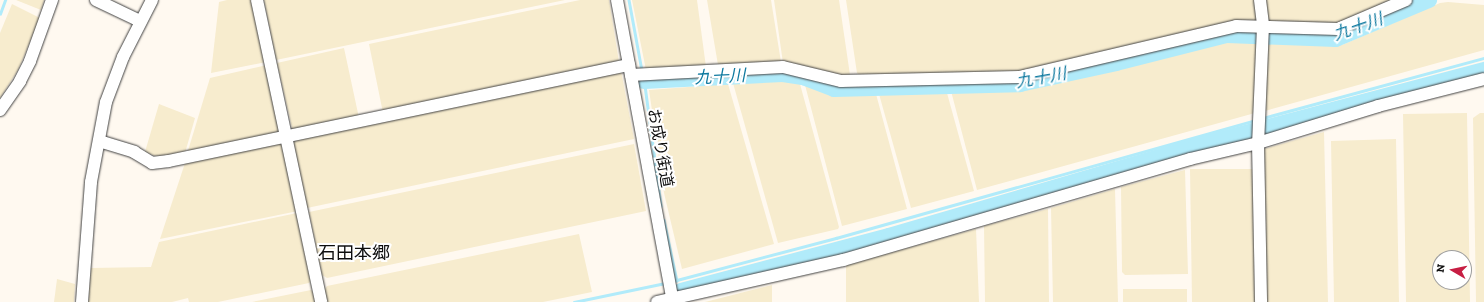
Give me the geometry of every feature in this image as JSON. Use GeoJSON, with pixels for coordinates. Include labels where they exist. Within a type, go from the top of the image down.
{"type":"FeatureCollection","features":[{"type":"Feature","properties":{"kind":"street"},"geometry":{"type":"LineString","coordinates":[[0,110],[20,81],[30,61],[52,0]]}},
{"type":"Feature","properties":{"kind":"street"},"geometry":{"type":"LineString","coordinates":[[96,0],[140,21]]}},
{"type":"Feature","properties":{"kind":"street"},"geometry":{"type":"LineString","coordinates":[[82,302],[90,190],[98,141],[113,82],[140,21],[152,0]]}},
{"type":"Feature","properties":{"kind":"street"},"geometry":{"type":"LineString","coordinates":[[257,0],[322,302]]}},
{"type":"Feature","properties":{"kind":"street","name":"お成り街道"},"geometry":{"type":"LineString","coordinates":[[617,0],[673,301]]}},
{"type":"Feature","properties":{"kind":"street"},"geometry":{"type":"LineString","coordinates":[[1260,0],[1263,26],[1258,143],[1261,302]]}},
{"type":"Feature","properties":{"kind":"street"},"geometry":{"type":"LineString","coordinates":[[98,141],[134,152],[152,163],[630,70],[783,67],[801,69],[841,81],[1019,77],[1236,26],[1338,29],[1406,0]]}},
{"type":"Feature","properties":{"kind":"street"},"geometry":{"type":"LineString","coordinates":[[657,302],[673,301],[843,260],[1190,159],[1258,143],[1378,106],[1484,79]]}},
{"type":"Feature","properties":{"kind":"shaded area"},"geometry":{"type":"Polygon","coordinates":[[[16,0],[44,0],[41,10],[16,0]]]}},
{"type":"Feature","properties":{"kind":"shaded area"},"geometry":{"type":"Polygon","coordinates":[[[227,0],[253,0],[266,62],[211,73],[219,2],[227,0]]]}},
{"type":"Feature","properties":{"kind":"shaded area"},"geometry":{"type":"Polygon","coordinates":[[[264,0],[565,0],[276,60],[264,0]]]}},
{"type":"Feature","properties":{"kind":"shaded area"},"geometry":{"type":"Polygon","coordinates":[[[580,0],[609,0],[619,62],[383,113],[369,44],[580,0]]]}},
{"type":"Feature","properties":{"kind":"shaded area"},"geometry":{"type":"Polygon","coordinates":[[[632,0],[697,0],[706,67],[646,70],[632,0]]]}},
{"type":"Feature","properties":{"kind":"shaded area"},"geometry":{"type":"Polygon","coordinates":[[[707,0],[771,0],[781,62],[718,65],[707,0]]]}},
{"type":"Feature","properties":{"kind":"shaded area"},"geometry":{"type":"Polygon","coordinates":[[[774,0],[839,0],[850,75],[848,78],[783,63],[774,0]]]}},
{"type":"Feature","properties":{"kind":"shaded area"},"geometry":{"type":"Polygon","coordinates":[[[846,0],[1400,0],[1342,24],[1254,23],[1027,71],[862,77],[857,73],[846,0]]]}},
{"type":"Feature","properties":{"kind":"shaded area"},"geometry":{"type":"Polygon","coordinates":[[[1448,2],[1484,5],[1484,50],[1265,111],[1267,43],[1342,45],[1440,3],[1448,2]]]}},
{"type":"Feature","properties":{"kind":"shaded area"},"geometry":{"type":"Polygon","coordinates":[[[12,4],[40,18],[18,70],[0,98],[0,33],[12,4]]]}},
{"type":"Feature","properties":{"kind":"shaded area"},"geometry":{"type":"Polygon","coordinates":[[[1221,43],[1257,43],[1255,113],[977,190],[951,91],[1023,91],[1221,43]]]}},
{"type":"Feature","properties":{"kind":"shaded area"},"geometry":{"type":"Polygon","coordinates":[[[344,48],[359,118],[293,132],[277,63],[344,48]]]}},
{"type":"Feature","properties":{"kind":"shaded area"},"geometry":{"type":"Polygon","coordinates":[[[267,65],[281,130],[278,135],[187,154],[210,78],[267,65]]]}},
{"type":"Feature","properties":{"kind":"shaded area"},"geometry":{"type":"Polygon","coordinates":[[[621,71],[634,139],[307,208],[293,142],[295,138],[621,71]]]}},
{"type":"Feature","properties":{"kind":"shaded area"},"geometry":{"type":"Polygon","coordinates":[[[785,80],[800,84],[839,227],[838,229],[778,243],[733,83],[785,80]]]}},
{"type":"Feature","properties":{"kind":"shaded area"},"geometry":{"type":"Polygon","coordinates":[[[728,84],[774,244],[682,269],[664,193],[649,90],[728,84]]]}},
{"type":"Feature","properties":{"kind":"shaded area"},"geometry":{"type":"Polygon","coordinates":[[[805,85],[834,94],[876,94],[907,209],[842,226],[805,85]]]}},
{"type":"Feature","properties":{"kind":"shaded area"},"geometry":{"type":"Polygon","coordinates":[[[947,93],[974,191],[911,208],[879,94],[947,93]]]}},
{"type":"Feature","properties":{"kind":"shaded area"},"geometry":{"type":"Polygon","coordinates":[[[159,104],[195,118],[185,153],[158,157],[145,152],[159,104]]]}},
{"type":"Feature","properties":{"kind":"shaded area"},"geometry":{"type":"Polygon","coordinates":[[[1467,113],[1469,250],[1432,250],[1432,290],[1470,290],[1470,302],[1406,302],[1403,114],[1467,113]]]}},
{"type":"Feature","properties":{"kind":"shaded area"},"geometry":{"type":"Polygon","coordinates":[[[1480,113],[1484,113],[1484,302],[1476,302],[1473,118],[1480,113]]]}},
{"type":"Feature","properties":{"kind":"shaded area"},"geometry":{"type":"Polygon","coordinates":[[[1324,132],[1328,302],[1265,302],[1264,149],[1324,132]]]}},
{"type":"Feature","properties":{"kind":"shaded area"},"geometry":{"type":"Polygon","coordinates":[[[1396,139],[1399,302],[1334,302],[1331,141],[1396,139]]]}},
{"type":"Feature","properties":{"kind":"shaded area"},"geometry":{"type":"Polygon","coordinates":[[[279,142],[284,144],[298,211],[160,239],[185,163],[279,142]]]}},
{"type":"Feature","properties":{"kind":"shaded area"},"geometry":{"type":"Polygon","coordinates":[[[634,144],[646,211],[327,278],[322,275],[309,212],[634,144]]]}},
{"type":"Feature","properties":{"kind":"shaded area"},"geometry":{"type":"Polygon","coordinates":[[[1190,169],[1253,169],[1255,302],[1192,302],[1190,169]]]}},
{"type":"Feature","properties":{"kind":"shaded area"},"geometry":{"type":"Polygon","coordinates":[[[1185,170],[1188,274],[1125,275],[1122,272],[1121,187],[1185,170]]]}},
{"type":"Feature","properties":{"kind":"shaded area"},"geometry":{"type":"Polygon","coordinates":[[[1115,189],[1118,302],[1053,302],[1051,208],[1115,189]]]}},
{"type":"Feature","properties":{"kind":"shaded area"},"geometry":{"type":"Polygon","coordinates":[[[1048,209],[1049,302],[985,302],[984,226],[1048,209]]]}},
{"type":"Feature","properties":{"kind":"shaded area"},"geometry":{"type":"Polygon","coordinates":[[[297,213],[312,279],[309,283],[218,302],[189,302],[188,298],[172,302],[88,302],[91,268],[151,267],[159,242],[297,213]]]}},
{"type":"Feature","properties":{"kind":"shaded area"},"geometry":{"type":"Polygon","coordinates":[[[976,229],[979,302],[846,302],[846,265],[976,229]]]}},
{"type":"Feature","properties":{"kind":"shaded area"},"geometry":{"type":"Polygon","coordinates":[[[579,234],[592,292],[543,302],[327,302],[324,290],[327,286],[579,234]]]}},
{"type":"Feature","properties":{"kind":"shaded area"},"geometry":{"type":"Polygon","coordinates":[[[57,279],[75,284],[74,302],[54,302],[57,279]]]}},
{"type":"Feature","properties":{"kind":"shaded area"},"geometry":{"type":"Polygon","coordinates":[[[772,285],[772,302],[705,302],[772,285]]]}},
{"type":"Feature","properties":{"kind":"shaded area"},"geometry":{"type":"Polygon","coordinates":[[[1123,289],[1187,289],[1187,302],[1123,302],[1123,289]]]}},
{"type":"Feature","properties":{"kind":"shaded area"},"geometry":{"type":"Polygon","coordinates":[[[311,290],[315,293],[317,302],[252,302],[311,290]]]}},
{"type":"Feature","properties":{"kind":"waterway"},"geometry":{"type":"LineString","coordinates":[[0,14],[5,0]]}},
{"type":"Feature","properties":{"kind":"waterway"},"geometry":{"type":"LineString","coordinates":[[629,0],[642,71]]}},
{"type":"Feature","properties":{"kind":"waterway","name":"九十川"},"geometry":{"type":"LineString","coordinates":[[644,81],[783,74],[803,77],[834,89],[1020,84],[1116,63],[1227,35],[1336,39],[1429,0]]}},
{"type":"Feature","properties":{"kind":"waterway"},"geometry":{"type":"LineString","coordinates":[[1263,118],[1484,58]]}},
{"type":"Feature","properties":{"kind":"waterway"},"geometry":{"type":"LineString","coordinates":[[681,291],[889,236],[1196,146],[1484,70]]}},
{"type":"Feature","properties":{"kind":"waterway"},"geometry":{"type":"LineString","coordinates":[[644,78],[661,206]]}},
{"type":"Feature","properties":{"kind":"waterway"},"geometry":{"type":"LineString","coordinates":[[673,281],[836,238],[1256,120]]}},
{"type":"Feature","properties":{"kind":"waterway"},"geometry":{"type":"LineString","coordinates":[[664,220],[677,281]]}},
{"type":"Feature","properties":{"kind":"waterway"},"geometry":{"type":"LineString","coordinates":[[574,302],[666,283]]}},
{"type":"Feature","properties":{"kind":"district","name":"石田本郷"},"geometry":{"type":"Point","coordinates":[354,253]}}]}
